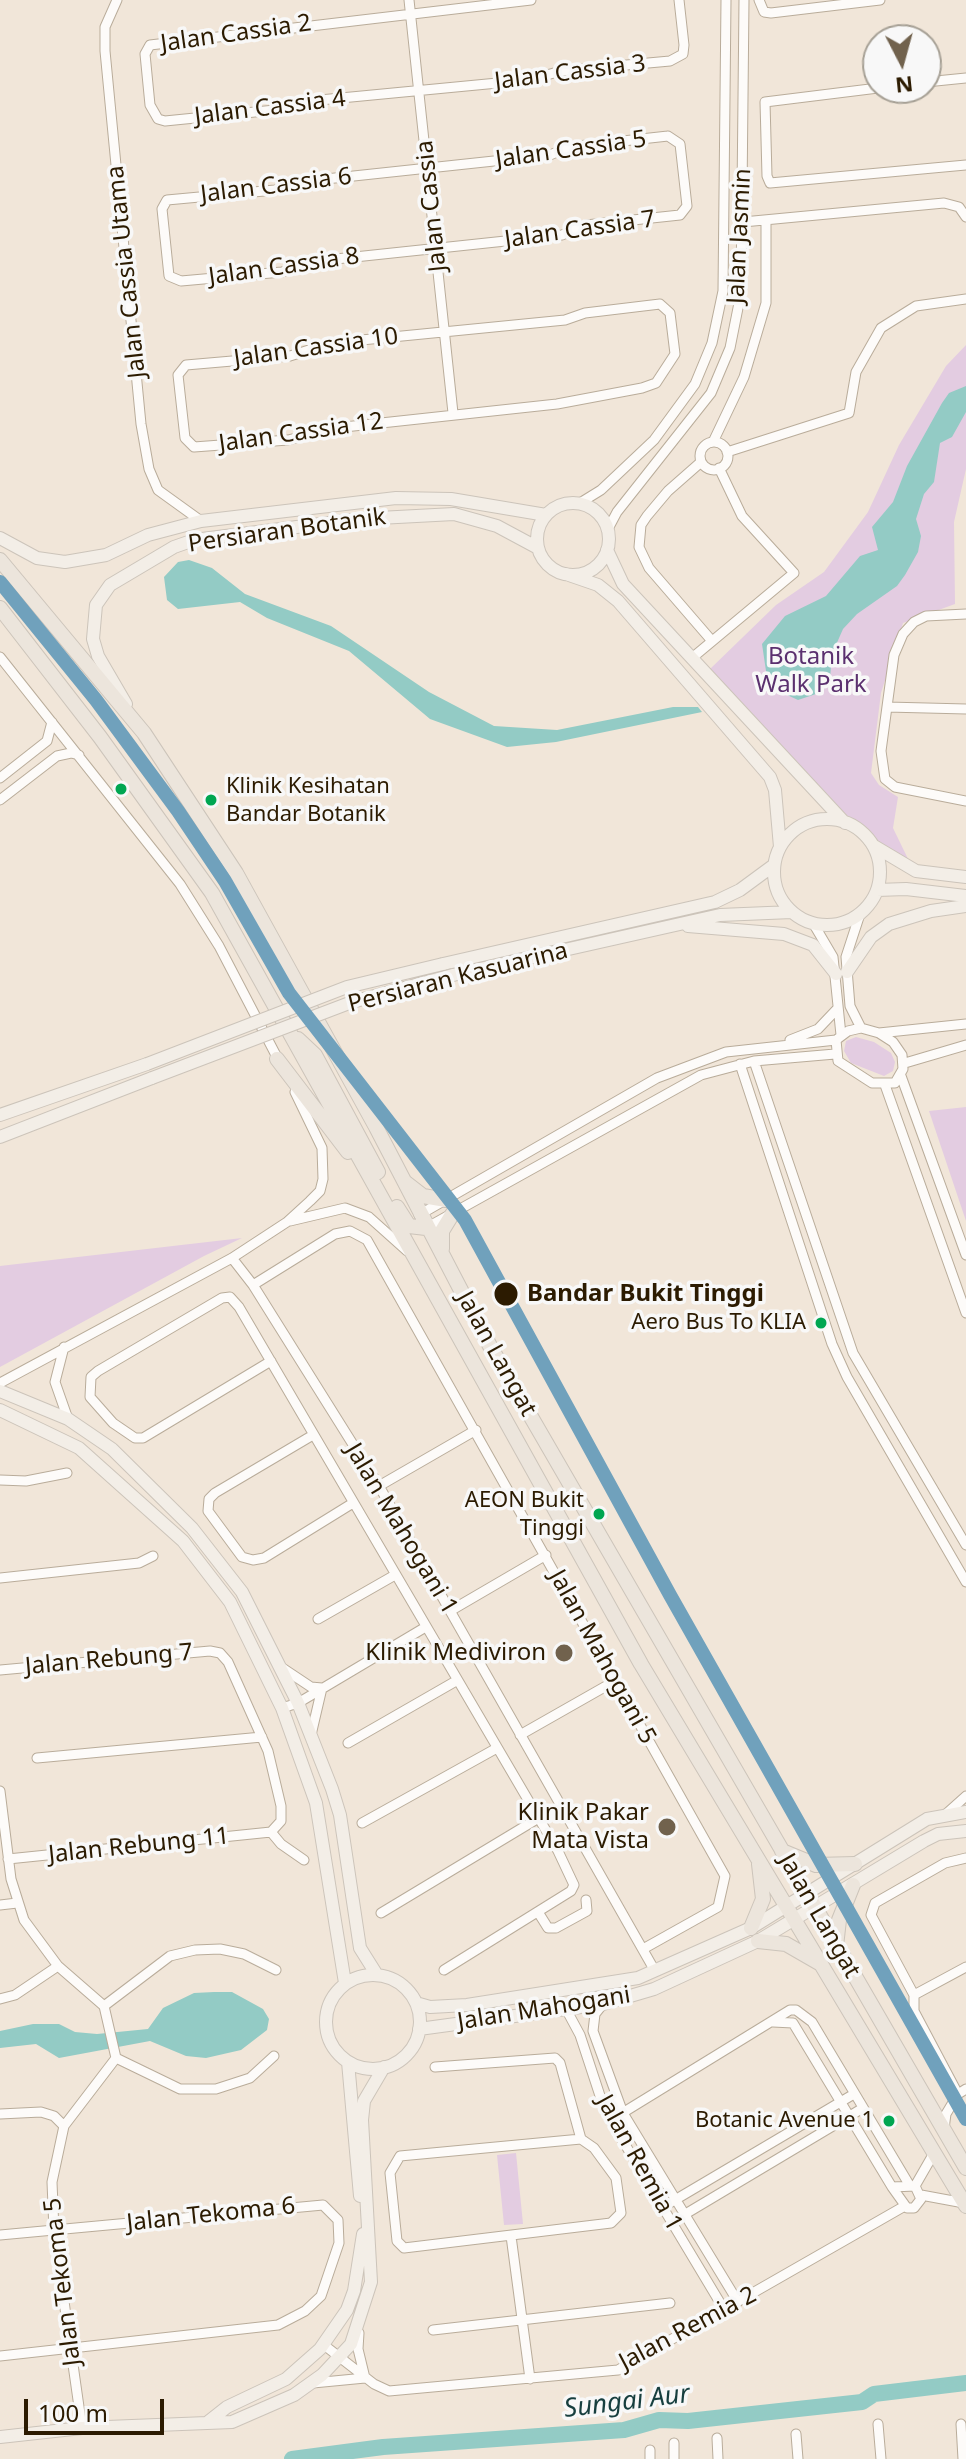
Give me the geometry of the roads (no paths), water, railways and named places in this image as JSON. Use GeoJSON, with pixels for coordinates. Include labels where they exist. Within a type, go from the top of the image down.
{"type":"FeatureCollection","features":[{"type":"Feature","properties":{"kind":"highway","name":"Jalan Langat"},"geometry":{"type":"LineString","coordinates":[[0,560],[144,733],[236,873],[402,1179],[420,1224],[442,1254],[590,1523],[966,2168]]}},
{"type":"Feature","properties":{"kind":"highway","name":"Jalan Langat"},"geometry":{"type":"LineString","coordinates":[[0,608],[190,860],[289,1031],[641,1664],[965,2204]]}},
{"type":"Feature","properties":{"kind":"highway"},"geometry":{"type":"LineString","coordinates":[[289,1031],[315,1055],[403,1219],[420,1224],[416,1243],[453,1311],[460,1340]]}},
{"type":"Feature","properties":{"kind":"highway"},"geometry":{"type":"LineString","coordinates":[[277,1059],[365,1169]]}},
{"type":"Feature","properties":{"kind":"highway"},"geometry":{"type":"LineString","coordinates":[[402,1179],[423,1196],[450,1206],[442,1231],[442,1254]]}},
{"type":"Feature","properties":{"kind":"highway"},"geometry":{"type":"LineString","coordinates":[[782,1851],[816,1865],[855,1864]]}},
{"type":"Feature","properties":{"kind":"highway"},"geometry":{"type":"LineString","coordinates":[[757,1853],[763,1899],[754,1935],[786,1944],[825,1969]]}},
{"type":"Feature","properties":{"kind":"highway"},"geometry":{"type":"LineString","coordinates":[[836,1946],[839,1920],[853,1885]]}},
{"type":"Feature","properties":{"kind":"main road","name":"Persiaran Botanik"},"geometry":{"type":"LineString","coordinates":[[0,538],[37,558],[65,562],[106,555],[148,535],[201,521],[396,498],[451,499],[546,515]]}},
{"type":"Feature","properties":{"kind":"main road"},"geometry":{"type":"LineString","coordinates":[[566,574],[586,572],[602,559],[607,550],[608,529],[602,517],[580,503],[562,505],[546,515],[537,536],[538,548],[548,565],[566,574],[598,585],[618,601],[770,777],[775,790],[780,847]]}},
{"type":"Feature","properties":{"kind":"main road","name":"Persiaran Botanik"},"geometry":{"type":"LineString","coordinates":[[144,733],[98,656],[93,622],[96,605],[110,585],[159,555],[194,540],[413,514],[473,517],[538,548]]}},
{"type":"Feature","properties":{"kind":"main road"},"geometry":{"type":"LineString","coordinates":[[148,535],[159,555]]}},
{"type":"Feature","properties":{"kind":"main road"},"geometry":{"type":"LineString","coordinates":[[607,550],[623,584],[845,823],[861,832],[874,846],[916,871],[966,877]]}},
{"type":"Feature","properties":{"kind":"main road"},"geometry":{"type":"LineString","coordinates":[[845,823],[815,821],[789,835],[780,847],[774,865],[781,898],[792,912],[813,923],[838,924],[860,914],[877,890],[880,875],[874,846]]}},
{"type":"Feature","properties":{"kind":"main road","name":"Persiaran Kasuarina"},"geometry":{"type":"LineString","coordinates":[[0,1115],[147,1064],[347,987],[715,902],[740,890],[774,865]]}},
{"type":"Feature","properties":{"kind":"main road"},"geometry":{"type":"LineString","coordinates":[[877,890],[906,889],[966,896]]}},
{"type":"Feature","properties":{"kind":"main road"},"geometry":{"type":"LineString","coordinates":[[681,925],[784,934],[813,945],[842,973],[871,937],[889,924],[931,911],[966,906]]}},
{"type":"Feature","properties":{"kind":"main road","name":"Persiaran Kasuarina"},"geometry":{"type":"LineString","coordinates":[[0,1137],[352,1002],[453,975],[746,911],[792,912]]}},
{"type":"Feature","properties":{"kind":"main road"},"geometry":{"type":"LineString","coordinates":[[0,1391],[68,1419],[136,1470],[192,1528],[242,1592],[298,1703],[340,1815],[360,1948],[377,1975]]}},
{"type":"Feature","properties":{"kind":"main road"},"geometry":{"type":"LineString","coordinates":[[0,1410],[79,1448],[183,1541],[230,1602],[282,1708],[311,1788],[324,1837],[345,1983]]}},
{"type":"Feature","properties":{"kind":"main road"},"geometry":{"type":"LineString","coordinates":[[943,1814],[966,1812]]}},
{"type":"Feature","properties":{"kind":"main road","name":"Jalan Mahogani"},"geometry":{"type":"LineString","coordinates":[[419,2029],[603,2004],[665,1985],[754,1935],[787,1905],[927,1819],[943,1814]]}},
{"type":"Feature","properties":{"kind":"main road","name":"Jalan Mahogani"},"geometry":{"type":"LineString","coordinates":[[416,2003],[430,2007],[467,2005],[620,1982],[796,1920],[924,1841],[938,1834],[966,1831]]}},
{"type":"Feature","properties":{"kind":"main road"},"geometry":{"type":"LineString","coordinates":[[0,2437],[82,2428],[232,2422],[251,2416],[309,2384],[339,2357],[351,2344],[360,2326],[371,2282],[364,2101],[384,2067],[407,2053],[419,2029],[416,2003],[400,1983],[377,1975],[360,1976],[345,1983],[334,1994],[325,2023],[328,2038],[348,2062],[365,2068],[384,2067]]}},
{"type":"Feature","properties":{"kind":"main road"},"geometry":{"type":"LineString","coordinates":[[208,2422],[227,2407],[286,2379],[324,2345],[347,2310],[358,2277],[363,2245],[348,2062]]}},
{"type":"Feature","properties":{"kind":"street","name":"Jalan Cassia Utama"},"geometry":{"type":"LineString","coordinates":[[117,0],[105,27],[105,51],[141,424],[149,469],[158,490],[201,521]]}},
{"type":"Feature","properties":{"kind":"street","name":"Jalan Cassia"},"geometry":{"type":"LineString","coordinates":[[409,0],[453,413]]}},
{"type":"Feature","properties":{"kind":"street"},"geometry":{"type":"LineString","coordinates":[[411,12],[531,0]]}},
{"type":"Feature","properties":{"kind":"street","name":"Jalan Cassia 3"},"geometry":{"type":"LineString","coordinates":[[420,91],[670,61],[683,54],[679,0]]}},
{"type":"Feature","properties":{"kind":"street","name":"Jalan Jasmin"},"geometry":{"type":"LineString","coordinates":[[580,503],[601,490],[654,440],[695,384],[712,343],[723,291],[726,0]]}},
{"type":"Feature","properties":{"kind":"street","name":"Jalan Jasmin"},"geometry":{"type":"LineString","coordinates":[[608,529],[617,512],[711,393],[730,348],[741,293],[744,0]]}},
{"type":"Feature","properties":{"kind":"street"},"geometry":{"type":"LineString","coordinates":[[759,0],[764,12],[771,13],[880,0]]}},
{"type":"Feature","properties":{"kind":"street","name":"Jalan Cassia 2"},"geometry":{"type":"LineString","coordinates":[[148,85],[145,54],[150,45],[411,12]]}},
{"type":"Feature","properties":{"kind":"street"},"geometry":{"type":"LineString","coordinates":[[942,80],[966,78]]}},
{"type":"Feature","properties":{"kind":"street","name":"Jalan Cassia 4"},"geometry":{"type":"LineString","coordinates":[[148,85],[153,113],[165,121],[420,91]]}},
{"type":"Feature","properties":{"kind":"street"},"geometry":{"type":"LineString","coordinates":[[862,90],[765,102],[767,176],[776,185],[966,165]]}},
{"type":"Feature","properties":{"kind":"street","name":"Jalan Cassia 5"},"geometry":{"type":"LineString","coordinates":[[427,168],[550,155],[569,147],[668,136],[680,144],[684,175]]}},
{"type":"Feature","properties":{"kind":"street","name":"Jalan Cassia 6"},"geometry":{"type":"LineString","coordinates":[[165,240],[162,209],[167,200],[275,190],[307,181],[427,168]]}},
{"type":"Feature","properties":{"kind":"street","name":"Jalan Cassia 7"},"geometry":{"type":"LineString","coordinates":[[437,247],[562,235],[586,225],[680,215],[687,206],[684,175]]}},
{"type":"Feature","properties":{"kind":"street"},"geometry":{"type":"LineString","coordinates":[[743,222],[944,203],[959,207],[966,217]]}},
{"type":"Feature","properties":{"kind":"street"},"geometry":{"type":"LineString","coordinates":[[713,442],[744,377],[766,303],[766,220]]}},
{"type":"Feature","properties":{"kind":"street","name":"Jalan Cassia 8"},"geometry":{"type":"LineString","coordinates":[[165,240],[169,276],[181,281],[292,270],[317,261],[437,247]]}},
{"type":"Feature","properties":{"kind":"street"},"geometry":{"type":"LineString","coordinates":[[727,452],[849,413],[856,372],[881,328],[916,306],[966,299]]}},
{"type":"Feature","properties":{"kind":"street","name":"Jalan Cassia 10"},"geometry":{"type":"LineString","coordinates":[[180,407],[178,375],[186,365],[290,356],[331,343],[565,320],[585,313],[660,304],[670,313],[675,354],[656,383],[557,404],[453,413]]}},
{"type":"Feature","properties":{"kind":"street","name":"Jalan Cassia 12"},"geometry":{"type":"LineString","coordinates":[[180,407],[185,438],[194,447],[288,440],[335,428],[453,413]]}},
{"type":"Feature","properties":{"kind":"street"},"geometry":{"type":"LineString","coordinates":[[701,462],[710,469],[719,468],[726,463],[727,452],[720,443],[713,442],[702,447],[701,462],[668,491],[641,525],[639,547],[649,568],[712,641]]}},
{"type":"Feature","properties":{"kind":"street"},"geometry":{"type":"LineString","coordinates":[[692,658],[794,573],[742,516],[719,468]]}},
{"type":"Feature","properties":{"kind":"street"},"geometry":{"type":"LineString","coordinates":[[966,614],[926,616],[914,622],[903,634],[894,655],[881,751],[885,779],[895,787],[966,801]]}},
{"type":"Feature","properties":{"kind":"street"},"geometry":{"type":"LineString","coordinates":[[0,657],[180,884],[219,946],[315,1128],[324,1164],[320,1191],[287,1222],[232,1258],[0,1383]]}},
{"type":"Feature","properties":{"kind":"street"},"geometry":{"type":"LineString","coordinates":[[887,707],[966,709]]}},
{"type":"Feature","properties":{"kind":"street"},"geometry":{"type":"LineString","coordinates":[[19,785],[4,775],[47,741],[52,730],[51,719]]}},
{"type":"Feature","properties":{"kind":"street"},"geometry":{"type":"LineString","coordinates":[[0,800],[57,756],[71,753],[82,757]]}},
{"type":"Feature","properties":{"kind":"street"},"geometry":{"type":"LineString","coordinates":[[835,1054],[839,1038],[837,1009],[842,973],[860,914]]}},
{"type":"Feature","properties":{"kind":"street"},"geometry":{"type":"LineString","coordinates":[[813,923],[842,973],[850,1006],[861,1028]]}},
{"type":"Feature","properties":{"kind":"street"},"geometry":{"type":"LineString","coordinates":[[783,1044],[818,1029],[837,1009]]}},
{"type":"Feature","properties":{"kind":"street"},"geometry":{"type":"LineString","coordinates":[[879,1033],[966,1024]]}},
{"type":"Feature","properties":{"kind":"street"},"geometry":{"type":"LineString","coordinates":[[420,1224],[657,1078],[726,1052],[839,1038],[861,1028],[879,1033],[893,1042],[905,1063],[901,1076],[966,1255]]}},
{"type":"Feature","properties":{"kind":"street"},"geometry":{"type":"LineString","coordinates":[[905,1063],[966,1045]]}},
{"type":"Feature","properties":{"kind":"street"},"geometry":{"type":"LineString","coordinates":[[420,1224],[701,1075],[754,1061],[835,1054]]}},
{"type":"Feature","properties":{"kind":"street"},"geometry":{"type":"LineString","coordinates":[[835,1054],[848,1069],[872,1083],[885,1085],[901,1076]]}},
{"type":"Feature","properties":{"kind":"street"},"geometry":{"type":"LineString","coordinates":[[764,1090],[764,1076],[771,1064],[780,1058]]}},
{"type":"Feature","properties":{"kind":"street"},"geometry":{"type":"LineString","coordinates":[[754,1061],[848,1339],[966,1545]]}},
{"type":"Feature","properties":{"kind":"street"},"geometry":{"type":"LineString","coordinates":[[740,1064],[832,1344],[847,1377],[966,1582]]}},
{"type":"Feature","properties":{"kind":"street"},"geometry":{"type":"LineString","coordinates":[[885,1085],[966,1313]]}},
{"type":"Feature","properties":{"kind":"street"},"geometry":{"type":"LineString","coordinates":[[781,1189],[796,1184]]}},
{"type":"Feature","properties":{"kind":"street"},"geometry":{"type":"LineString","coordinates":[[287,1222],[326,1210],[345,1208],[361,1213],[379,1225],[420,1268]]}},
{"type":"Feature","properties":{"kind":"street","name":"Jalan Mahogani 5"},"geometry":{"type":"LineString","coordinates":[[253,1285],[335,1234],[350,1231],[367,1240],[725,1876],[718,1907],[643,1949]]}},
{"type":"Feature","properties":{"kind":"street","name":"Jalan Mahogani 1"},"geometry":{"type":"LineString","coordinates":[[232,1258],[253,1285],[379,1486],[655,1971]]}},
{"type":"Feature","properties":{"kind":"street"},"geometry":{"type":"LineString","coordinates":[[271,1361],[148,1436],[135,1438],[113,1423],[90,1397],[91,1377],[222,1298],[230,1297],[239,1307],[271,1361],[395,1575],[424,1628],[569,1872],[574,1885],[571,1891],[444,1970]]}},
{"type":"Feature","properties":{"kind":"street"},"geometry":{"type":"LineString","coordinates":[[832,1344],[848,1339]]}},
{"type":"Feature","properties":{"kind":"street"},"geometry":{"type":"LineString","coordinates":[[64,1347],[55,1382],[68,1419]]}},
{"type":"Feature","properties":{"kind":"street"},"geometry":{"type":"LineString","coordinates":[[379,1486],[476,1430]]}},
{"type":"Feature","properties":{"kind":"street"},"geometry":{"type":"LineString","coordinates":[[313,1435],[209,1499],[208,1511],[242,1557],[253,1560],[264,1558],[353,1503]]}},
{"type":"Feature","properties":{"kind":"street"},"geometry":{"type":"LineString","coordinates":[[0,1480],[26,1481],[67,1473]]}},
{"type":"Feature","properties":{"kind":"street"},"geometry":{"type":"LineString","coordinates":[[450,1611],[546,1555]]}},
{"type":"Feature","properties":{"kind":"street"},"geometry":{"type":"LineString","coordinates":[[0,1578],[139,1563],[153,1556]]}},
{"type":"Feature","properties":{"kind":"street"},"geometry":{"type":"LineString","coordinates":[[318,1619],[395,1575]]}},
{"type":"Feature","properties":{"kind":"street"},"geometry":{"type":"LineString","coordinates":[[282,1708],[298,1703],[424,1628]]}},
{"type":"Feature","properties":{"kind":"street","name":"Jalan Rebung 7"},"geometry":{"type":"LineString","coordinates":[[0,1670],[210,1651],[220,1653],[228,1662],[262,1737]]}},
{"type":"Feature","properties":{"kind":"street"},"geometry":{"type":"LineString","coordinates":[[281,1667],[311,1687],[322,1688]]}},
{"type":"Feature","properties":{"kind":"street"},"geometry":{"type":"LineString","coordinates":[[348,1743],[456,1681]]}},
{"type":"Feature","properties":{"kind":"street"},"geometry":{"type":"LineString","coordinates":[[520,1735],[615,1681]]}},
{"type":"Feature","properties":{"kind":"street"},"geometry":{"type":"LineString","coordinates":[[311,1736],[322,1688]]}},
{"type":"Feature","properties":{"kind":"street"},"geometry":{"type":"LineString","coordinates":[[37,1758],[262,1737],[277,1777],[281,1806],[281,1821],[271,1832],[281,1844],[304,1860]]}},
{"type":"Feature","properties":{"kind":"street"},"geometry":{"type":"LineString","coordinates":[[362,1823],[497,1748]]}},
{"type":"Feature","properties":{"kind":"street"},"geometry":{"type":"LineString","coordinates":[[0,1791],[8,1859],[17,1903],[24,1920],[58,1966],[104,2006],[116,2055],[180,2089],[216,2089],[250,2078],[274,2056]]}},
{"type":"Feature","properties":{"kind":"street"},"geometry":{"type":"LineString","coordinates":[[943,1814],[952,1812],[966,1796]]}},
{"type":"Feature","properties":{"kind":"street"},"geometry":{"type":"LineString","coordinates":[[381,1913],[537,1819]]}},
{"type":"Feature","properties":{"kind":"street","name":"Jalan Rebung 11"},"geometry":{"type":"LineString","coordinates":[[8,1859],[271,1832]]}},
{"type":"Feature","properties":{"kind":"street"},"geometry":{"type":"LineString","coordinates":[[944,2131],[946,2114],[962,2091],[914,2011],[914,1995],[871,1915],[875,1903],[945,1863],[966,1858]]}},
{"type":"Feature","properties":{"kind":"street"},"geometry":{"type":"LineString","coordinates":[[538,1912],[548,1928],[556,1928],[587,1911],[586,1900]]}},
{"type":"Feature","properties":{"kind":"street"},"geometry":{"type":"LineString","coordinates":[[0,1905],[17,1903]]}},
{"type":"Feature","properties":{"kind":"street"},"geometry":{"type":"LineString","coordinates":[[104,2006],[170,1956],[195,1950],[220,1949],[244,1954],[276,1970]]}},
{"type":"Feature","properties":{"kind":"street"},"geometry":{"type":"LineString","coordinates":[[0,1999],[15,1995],[58,1966]]}},
{"type":"Feature","properties":{"kind":"street"},"geometry":{"type":"LineString","coordinates":[[914,1995],[966,1967]]}},
{"type":"Feature","properties":{"kind":"street","name":"Jalan Remia 1"},"geometry":{"type":"LineString","coordinates":[[603,2004],[595,2014],[593,2031],[623,2113],[738,2302]]}},
{"type":"Feature","properties":{"kind":"street","name":"Jalan Remia 1"},"geometry":{"type":"LineString","coordinates":[[566,2009],[611,2120],[725,2311]]}},
{"type":"Feature","properties":{"kind":"street"},"geometry":{"type":"LineString","coordinates":[[611,2120],[790,2010],[807,2016],[915,2189]]}},
{"type":"Feature","properties":{"kind":"street"},"geometry":{"type":"LineString","coordinates":[[770,2022],[793,2023],[892,2187],[899,2193],[903,2207]]}},
{"type":"Feature","properties":{"kind":"street","name":"Jalan Tekoma 5"},"geometry":{"type":"LineString","coordinates":[[82,2428],[54,2231],[52,2182],[64,2126],[116,2055]]}},
{"type":"Feature","properties":{"kind":"street"},"geometry":{"type":"LineString","coordinates":[[435,2067],[555,2058],[560,2063],[581,2139],[613,2171],[621,2213],[611,2223],[404,2248],[397,2241],[390,2173],[400,2156],[581,2139]]}},
{"type":"Feature","properties":{"kind":"street"},"geometry":{"type":"LineString","coordinates":[[663,2207],[854,2094]]}},
{"type":"Feature","properties":{"kind":"street"},"geometry":{"type":"LineString","coordinates":[[672,2222],[863,2108]]}},
{"type":"Feature","properties":{"kind":"street"},"geometry":{"type":"LineString","coordinates":[[0,2114],[41,2112],[54,2116],[64,2126]]}},
{"type":"Feature","properties":{"kind":"street"},"geometry":{"type":"LineString","coordinates":[[915,2189],[934,2153]]}},
{"type":"Feature","properties":{"kind":"street"},"geometry":{"type":"LineString","coordinates":[[892,2187],[915,2189],[965,2204]]}},
{"type":"Feature","properties":{"kind":"street","name":"Jalan Remia 2"},"geometry":{"type":"LineString","coordinates":[[324,2345],[365,2378],[389,2391],[406,2392],[630,2366],[903,2207],[914,2208],[915,2189]]}},
{"type":"Feature","properties":{"kind":"street","name":"Jalan Tekoma 6"},"geometry":{"type":"LineString","coordinates":[[54,2231],[323,2205],[338,2220],[339,2243],[321,2296],[305,2311],[278,2325],[70,2348]]}},
{"type":"Feature","properties":{"kind":"street"},"geometry":{"type":"LineString","coordinates":[[0,2235],[54,2231]]}},
{"type":"Feature","properties":{"kind":"street"},"geometry":{"type":"LineString","coordinates":[[511,2236],[530,2379]]}},
{"type":"Feature","properties":{"kind":"street"},"geometry":{"type":"LineString","coordinates":[[433,2330],[670,2303]]}},
{"type":"Feature","properties":{"kind":"street"},"geometry":{"type":"LineString","coordinates":[[309,2384],[365,2378],[358,2349],[360,2326]]}},
{"type":"Feature","properties":{"kind":"street"},"geometry":{"type":"LineString","coordinates":[[0,2356],[70,2348]]}},
{"type":"Feature","properties":{"kind":"street"},"geometry":{"type":"LineString","coordinates":[[878,2424],[881,2459]]}},
{"type":"Feature","properties":{"kind":"street"},"geometry":{"type":"LineString","coordinates":[[961,2424],[963,2459]]}},
{"type":"Feature","properties":{"kind":"street"},"geometry":{"type":"LineString","coordinates":[[796,2434],[798,2459]]}},
{"type":"Feature","properties":{"kind":"street"},"geometry":{"type":"LineString","coordinates":[[717,2438],[718,2459]]}},
{"type":"Feature","properties":{"kind":"street"},"geometry":{"type":"LineString","coordinates":[[674,2443],[674,2459]]}},
{"type":"Feature","properties":{"kind":"water"},"geometry":{"type":"Polygon","coordinates":[[[966,386],[966,412],[952,437],[940,443],[934,482],[924,494],[916,519],[921,536],[918,552],[905,575],[897,586],[857,614],[843,629],[832,654],[830,679],[822,692],[798,700],[785,694],[766,671],[762,644],[785,616],[826,596],[860,556],[878,550],[872,527],[893,502],[907,466],[942,403],[949,393],[966,386]]]}},
{"type":"Feature","properties":{"kind":"water"},"geometry":{"type":"Polygon","coordinates":[[[189,560],[212,568],[245,594],[331,626],[429,692],[494,726],[557,730],[673,707],[698,707],[702,712],[556,742],[507,747],[430,719],[349,651],[267,618],[240,602],[178,609],[167,600],[164,577],[178,562],[189,560]]]}},
{"type":"Feature","properties":{"kind":"water"},"geometry":{"type":"Polygon","coordinates":[[[232,1992],[263,2009],[269,2019],[267,2030],[241,2050],[206,2058],[186,2056],[150,2041],[59,2058],[36,2044],[0,2048],[0,2031],[33,2024],[59,2024],[75,2032],[97,2034],[148,2029],[163,2008],[194,1993],[232,1992]]]}},
{"type":"Feature","properties":{"kind":"waterway","name":"Sungai Aur"},"geometry":{"type":"LineString","coordinates":[[292,2459],[383,2447],[624,2430],[659,2420],[688,2421],[862,2402],[874,2394],[966,2383]]}},
{"type":"Feature","properties":{"kind":"place","name":"Klinik Kesihatan Bandar Botanik"},"geometry":{"type":"Point","coordinates":[211,800]}},
{"type":"Feature","properties":{"kind":"place","name":"Bandar Bukit Tinggi"},"geometry":{"type":"Point","coordinates":[506,1294]}},
{"type":"Feature","properties":{"kind":"place","name":"Aero Bus To KLIA"},"geometry":{"type":"Point","coordinates":[821,1323]}},
{"type":"Feature","properties":{"kind":"place","name":"AEON Bukit Tinggi"},"geometry":{"type":"Point","coordinates":[599,1514]}},
{"type":"Feature","properties":{"kind":"place","name":"Klinik Mediviron"},"geometry":{"type":"Point","coordinates":[564,1653]}},
{"type":"Feature","properties":{"kind":"place","name":"Klinik Pakar Mata Vista"},"geometry":{"type":"Point","coordinates":[667,1827]}},
{"type":"Feature","properties":{"kind":"place","name":"Botanic Avenue 1"},"geometry":{"type":"Point","coordinates":[889,2121]}},
{"type":"Feature","properties":{"kind":"park label","name":"Botanik Walk Park"},"geometry":{"type":"Point","coordinates":[811,671]}}]}
